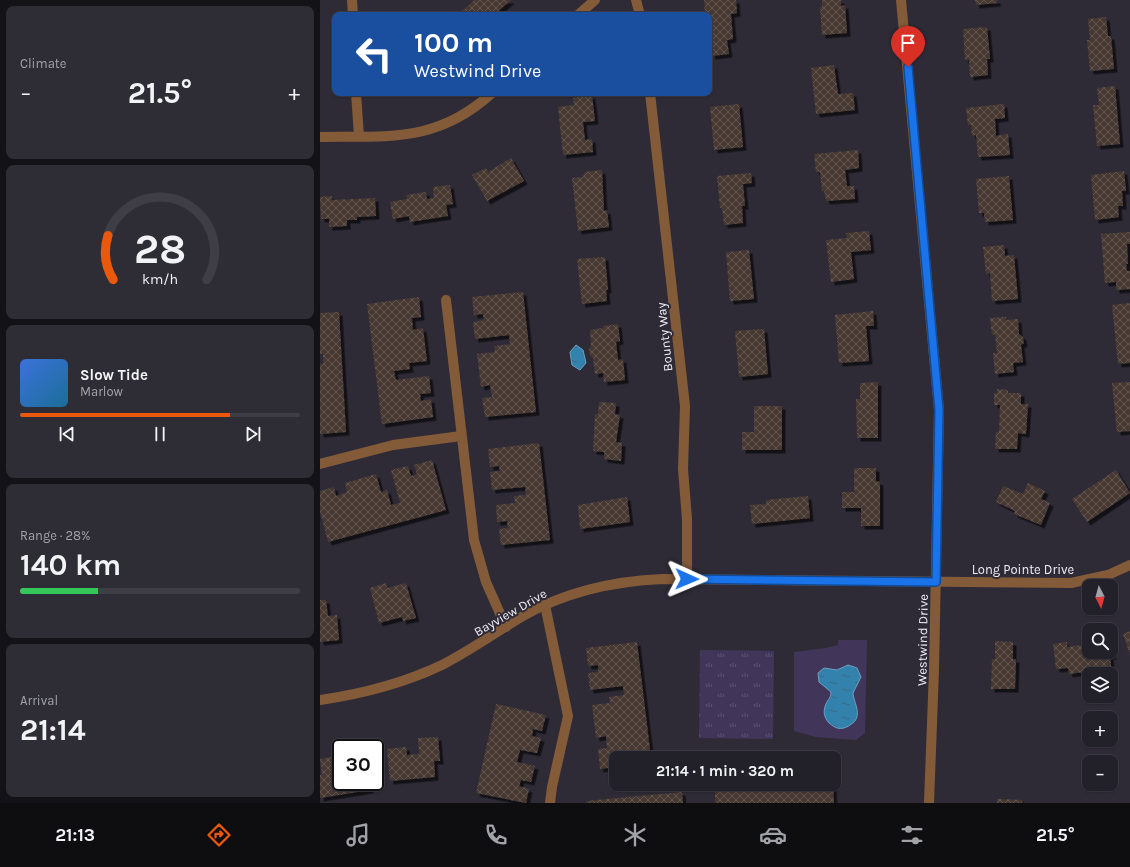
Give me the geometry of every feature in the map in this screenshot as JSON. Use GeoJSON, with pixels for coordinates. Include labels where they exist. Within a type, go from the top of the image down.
{"type":"FeatureCollection","features":[{"type":"Feature","properties":{"kind":"street"},"geometry":{"type":"LineString","coordinates":[[352,0],[353,12]]}},
{"type":"Feature","properties":{"kind":"street"},"geometry":{"type":"LineString","coordinates":[[581,12],[595,0]]}},
{"type":"Feature","properties":{"kind":"street"},"geometry":{"type":"LineString","coordinates":[[636,0],[639,12]]}},
{"type":"Feature","properties":{"kind":"street","name":"Westwind Drive"},"geometry":{"type":"LineString","coordinates":[[901,0],[939,410],[936,582],[929,803]]}},
{"type":"Feature","properties":{"kind":"street"},"geometry":{"type":"LineString","coordinates":[[356,96],[358,136]]}},
{"type":"Feature","properties":{"kind":"street"},"geometry":{"type":"LineString","coordinates":[[320,137],[402,135],[435,128],[467,114],[488,96]]}},
{"type":"Feature","properties":{"kind":"street","name":"Bounty Way"},"geometry":{"type":"LineString","coordinates":[[650,96],[685,406],[683,452],[687,522],[687,579]]}},
{"type":"Feature","properties":{"kind":"street"},"geometry":{"type":"LineString","coordinates":[[446,300],[475,545],[486,582],[506,627]]}},
{"type":"Feature","properties":{"kind":"street"},"geometry":{"type":"LineString","coordinates":[[320,464],[393,445],[461,436]]}},
{"type":"Feature","properties":{"kind":"street","name":"Long Pointe Drive"},"geometry":{"type":"LineString","coordinates":[[936,582],[1071,583],[1108,576],[1130,565]]}},
{"type":"Feature","properties":{"kind":"street","name":"Bayview Drive"},"geometry":{"type":"LineString","coordinates":[[320,700],[377,689],[410,678],[460,655],[545,605],[568,595],[615,583],[639,580],[687,579],[936,582]]}},
{"type":"Feature","properties":{"kind":"street"},"geometry":{"type":"LineString","coordinates":[[545,605],[568,716],[550,803]]}},
{"type":"Feature","properties":{"kind":"green space"},"geometry":{"type":"Polygon","coordinates":[[[838,640],[867,640],[865,733],[856,740],[816,737],[794,731],[794,652],[838,645],[838,640]]]}},
{"type":"Feature","properties":{"kind":"green space"},"geometry":{"type":"Polygon","coordinates":[[[700,650],[774,651],[773,739],[699,738],[700,650]]]}},
{"type":"Feature","properties":{"kind":"water"},"geometry":{"type":"Polygon","coordinates":[[[576,345],[583,350],[586,363],[580,370],[572,365],[570,352],[576,345]]]}},
{"type":"Feature","properties":{"kind":"water"},"geometry":{"type":"Polygon","coordinates":[[[848,665],[857,668],[861,677],[853,693],[857,710],[857,718],[845,728],[837,728],[830,724],[826,719],[824,712],[831,692],[819,682],[818,673],[824,668],[837,670],[848,665]]]}},
{"type":"Feature","properties":{"kind":"building"},"geometry":{"type":"Polygon","coordinates":[[[474,0],[511,0],[497,12],[461,12],[474,0]]]}},
{"type":"Feature","properties":{"kind":"building"},"geometry":{"type":"Polygon","coordinates":[[[704,0],[736,0],[737,13],[731,14],[733,39],[727,40],[729,54],[712,56],[712,12],[705,12],[704,0]]]}},
{"type":"Feature","properties":{"kind":"building"},"geometry":{"type":"Polygon","coordinates":[[[822,0],[841,0],[841,6],[845,5],[847,33],[822,35],[820,7],[822,7],[822,0]]]}},
{"type":"Feature","properties":{"kind":"building"},"geometry":{"type":"Polygon","coordinates":[[[975,0],[997,0],[997,3],[976,5],[975,0]]]}},
{"type":"Feature","properties":{"kind":"building"},"geometry":{"type":"Polygon","coordinates":[[[1106,17],[1108,36],[1111,36],[1114,69],[1090,71],[1087,40],[1090,40],[1088,19],[1106,17]]]}},
{"type":"Feature","properties":{"kind":"building"},"geometry":{"type":"Polygon","coordinates":[[[987,27],[990,59],[987,59],[988,75],[970,77],[969,60],[965,60],[963,29],[987,27]]]}},
{"type":"Feature","properties":{"kind":"building"},"geometry":{"type":"Polygon","coordinates":[[[834,65],[838,94],[853,93],[855,110],[816,114],[811,68],[834,65]]]}},
{"type":"Feature","properties":{"kind":"building"},"geometry":{"type":"Polygon","coordinates":[[[1115,86],[1120,144],[1097,146],[1093,105],[1099,105],[1097,88],[1115,86]]]}},
{"type":"Feature","properties":{"kind":"building"},"geometry":{"type":"Polygon","coordinates":[[[592,96],[595,121],[583,122],[585,140],[592,139],[593,152],[563,155],[558,107],[574,105],[573,98],[592,96]]]}},
{"type":"Feature","properties":{"kind":"building"},"geometry":{"type":"Polygon","coordinates":[[[739,104],[743,147],[714,150],[710,107],[739,104]]]}},
{"type":"Feature","properties":{"kind":"building"},"geometry":{"type":"Polygon","coordinates":[[[1004,104],[1005,118],[995,119],[996,136],[1008,134],[1010,155],[978,157],[976,135],[972,136],[971,125],[968,125],[966,108],[1004,104]]]}},
{"type":"Feature","properties":{"kind":"building"},"geometry":{"type":"Polygon","coordinates":[[[858,150],[859,168],[845,170],[847,186],[854,186],[855,199],[826,201],[824,190],[822,191],[820,172],[816,172],[814,154],[858,150]]]}},
{"type":"Feature","properties":{"kind":"building"},"geometry":{"type":"Polygon","coordinates":[[[511,158],[524,181],[487,201],[472,175],[486,168],[488,172],[511,158]]]}},
{"type":"Feature","properties":{"kind":"building"},"geometry":{"type":"Polygon","coordinates":[[[602,170],[604,211],[607,210],[609,227],[578,231],[572,178],[583,177],[585,172],[602,170]]]}},
{"type":"Feature","properties":{"kind":"building"},"geometry":{"type":"Polygon","coordinates":[[[1124,171],[1126,191],[1122,191],[1123,206],[1118,206],[1119,217],[1095,220],[1091,175],[1124,171]]]}},
{"type":"Feature","properties":{"kind":"building"},"geometry":{"type":"Polygon","coordinates":[[[751,173],[752,183],[743,184],[745,206],[742,206],[743,223],[724,225],[722,208],[720,208],[717,176],[751,173]]]}},
{"type":"Feature","properties":{"kind":"building"},"geometry":{"type":"Polygon","coordinates":[[[1009,176],[1013,220],[985,222],[984,213],[979,213],[976,179],[1009,176]]]}},
{"type":"Feature","properties":{"kind":"building"},"geometry":{"type":"Polygon","coordinates":[[[450,185],[453,204],[446,205],[448,216],[410,222],[409,216],[393,219],[390,202],[407,199],[406,195],[426,192],[427,199],[434,198],[433,187],[450,185]]]}},
{"type":"Feature","properties":{"kind":"building"},"geometry":{"type":"Polygon","coordinates":[[[332,196],[332,200],[375,198],[376,216],[357,217],[357,220],[347,220],[347,226],[329,227],[329,219],[321,219],[320,197],[332,196]]]}},
{"type":"Feature","properties":{"kind":"building"},"geometry":{"type":"Polygon","coordinates":[[[869,231],[871,250],[851,252],[854,279],[831,282],[826,240],[847,238],[846,233],[869,231]]]}},
{"type":"Feature","properties":{"kind":"building"},"geometry":{"type":"Polygon","coordinates":[[[1130,232],[1130,244],[1127,244],[1128,264],[1126,264],[1127,271],[1130,271],[1130,289],[1116,290],[1116,282],[1105,283],[1101,234],[1130,232]]]}},
{"type":"Feature","properties":{"kind":"building"},"geometry":{"type":"Polygon","coordinates":[[[1004,245],[1005,256],[1014,255],[1018,299],[992,301],[990,273],[986,274],[983,247],[1004,245]]]}},
{"type":"Feature","properties":{"kind":"building"},"geometry":{"type":"Polygon","coordinates":[[[749,250],[754,299],[730,301],[726,252],[749,250]]]}},
{"type":"Feature","properties":{"kind":"building"},"geometry":{"type":"Polygon","coordinates":[[[605,257],[608,290],[606,290],[607,301],[582,304],[577,259],[605,257]]]}},
{"type":"Feature","properties":{"kind":"building"},"geometry":{"type":"Polygon","coordinates":[[[523,292],[536,412],[485,417],[482,398],[492,397],[490,385],[481,387],[477,354],[495,352],[494,346],[510,344],[509,335],[475,339],[473,322],[484,320],[483,314],[474,315],[472,297],[523,292]]]}},
{"type":"Feature","properties":{"kind":"building"},"geometry":{"type":"Polygon","coordinates":[[[419,297],[421,317],[412,318],[413,330],[423,328],[427,361],[409,363],[410,369],[394,371],[396,380],[429,376],[431,393],[420,394],[421,401],[431,399],[433,417],[382,424],[367,304],[419,297]]]}},
{"type":"Feature","properties":{"kind":"building"},"geometry":{"type":"Polygon","coordinates":[[[1130,303],[1130,363],[1118,364],[1112,305],[1130,303]]]}},
{"type":"Feature","properties":{"kind":"building"},"geometry":{"type":"Polygon","coordinates":[[[873,311],[874,326],[866,326],[869,361],[839,363],[835,315],[873,311]]]}},
{"type":"Feature","properties":{"kind":"building"},"geometry":{"type":"Polygon","coordinates":[[[339,312],[346,432],[320,434],[320,364],[323,364],[323,354],[320,354],[320,313],[339,312]]]}},
{"type":"Feature","properties":{"kind":"building"},"geometry":{"type":"Polygon","coordinates":[[[1006,317],[1006,320],[1018,319],[1019,334],[1023,337],[1024,343],[1021,345],[1023,362],[1013,363],[1014,372],[995,374],[993,353],[997,353],[995,334],[992,335],[990,318],[1006,317]]]}},
{"type":"Feature","properties":{"kind":"building"},"geometry":{"type":"Polygon","coordinates":[[[618,324],[620,341],[616,342],[618,360],[623,359],[625,380],[604,382],[603,373],[595,374],[593,358],[590,355],[589,349],[591,345],[590,330],[618,324]]]}},
{"type":"Feature","properties":{"kind":"building"},"geometry":{"type":"Polygon","coordinates":[[[764,329],[768,374],[739,377],[735,331],[764,329]]]}},
{"type":"Feature","properties":{"kind":"building"},"geometry":{"type":"Polygon","coordinates":[[[878,382],[878,438],[857,438],[856,399],[860,399],[860,383],[878,382]]]}},
{"type":"Feature","properties":{"kind":"building"},"geometry":{"type":"Polygon","coordinates":[[[1130,382],[1130,431],[1117,432],[1112,383],[1130,382]]]}},
{"type":"Feature","properties":{"kind":"building"},"geometry":{"type":"Polygon","coordinates":[[[997,389],[1008,390],[1008,393],[1021,393],[1021,404],[1028,404],[1026,434],[1018,433],[1017,449],[995,449],[996,432],[999,432],[1000,405],[994,405],[994,393],[997,393],[997,389]]]}},
{"type":"Feature","properties":{"kind":"building"},"geometry":{"type":"Polygon","coordinates":[[[599,402],[616,403],[615,414],[620,415],[616,442],[622,443],[621,461],[604,459],[604,452],[593,451],[595,414],[598,414],[599,402]]]}},
{"type":"Feature","properties":{"kind":"building"},"geometry":{"type":"Polygon","coordinates":[[[754,406],[782,406],[782,450],[742,450],[742,432],[754,432],[754,406]]]}},
{"type":"Feature","properties":{"kind":"building"},"geometry":{"type":"Polygon","coordinates":[[[539,443],[550,540],[501,545],[499,529],[508,528],[507,521],[497,522],[496,505],[515,503],[514,496],[526,495],[525,487],[492,490],[490,472],[500,471],[499,466],[490,467],[488,449],[539,443]]]}},
{"type":"Feature","properties":{"kind":"building"},"geometry":{"type":"Polygon","coordinates":[[[432,460],[446,510],[328,542],[320,511],[320,491],[334,487],[336,496],[347,492],[345,483],[376,474],[381,492],[387,490],[391,505],[400,503],[391,470],[408,466],[411,476],[417,474],[414,465],[432,460]]]}},
{"type":"Feature","properties":{"kind":"building"},"geometry":{"type":"Polygon","coordinates":[[[854,468],[876,468],[876,481],[880,482],[880,526],[861,526],[861,508],[842,508],[842,492],[854,492],[854,468]]]}},
{"type":"Feature","properties":{"kind":"building"},"geometry":{"type":"Polygon","coordinates":[[[1116,470],[1130,493],[1087,522],[1072,499],[1116,470]]]}},
{"type":"Feature","properties":{"kind":"building"},"geometry":{"type":"Polygon","coordinates":[[[1028,483],[1045,491],[1041,499],[1050,503],[1041,525],[1014,514],[1015,511],[996,502],[1003,486],[1023,494],[1028,483]]]}},
{"type":"Feature","properties":{"kind":"building"},"geometry":{"type":"Polygon","coordinates":[[[808,496],[810,518],[752,524],[750,505],[766,504],[766,500],[808,496]]]}},
{"type":"Feature","properties":{"kind":"building"},"geometry":{"type":"Polygon","coordinates":[[[627,497],[630,522],[580,529],[578,505],[627,497]]]}},
{"type":"Feature","properties":{"kind":"building"},"geometry":{"type":"Polygon","coordinates":[[[386,583],[387,588],[406,583],[416,618],[403,621],[402,617],[379,623],[370,588],[386,583]]]}},
{"type":"Feature","properties":{"kind":"building"},"geometry":{"type":"Polygon","coordinates":[[[320,600],[326,600],[328,616],[337,615],[339,640],[320,642],[320,600]]]}},
{"type":"Feature","properties":{"kind":"building"},"geometry":{"type":"Polygon","coordinates":[[[1130,631],[1130,655],[1123,634],[1130,631]]]}},
{"type":"Feature","properties":{"kind":"building"},"geometry":{"type":"Polygon","coordinates":[[[995,641],[1013,642],[1013,659],[1016,659],[1015,689],[991,689],[992,659],[995,659],[995,641]]]}},
{"type":"Feature","properties":{"kind":"building"},"geometry":{"type":"Polygon","coordinates":[[[637,642],[650,751],[609,751],[609,768],[600,769],[598,749],[607,748],[606,736],[596,738],[592,705],[610,703],[609,697],[624,695],[623,686],[590,690],[588,673],[598,672],[598,665],[588,666],[586,648],[637,642]]]}},
{"type":"Feature","properties":{"kind":"building"},"geometry":{"type":"Polygon","coordinates":[[[1067,642],[1067,647],[1082,645],[1082,659],[1110,659],[1111,667],[1082,667],[1082,672],[1069,674],[1068,668],[1056,669],[1053,644],[1067,642]]]}},
{"type":"Feature","properties":{"kind":"building"},"geometry":{"type":"Polygon","coordinates":[[[496,704],[546,715],[542,731],[533,729],[532,736],[541,738],[537,753],[520,750],[517,762],[535,766],[531,782],[521,780],[519,786],[529,789],[526,803],[476,793],[496,704]]]}},
{"type":"Feature","properties":{"kind":"building"},"geometry":{"type":"Polygon","coordinates":[[[438,737],[440,761],[434,761],[435,777],[390,781],[387,749],[406,747],[407,755],[419,754],[418,738],[438,737]]]}},
{"type":"Feature","properties":{"kind":"building"},"geometry":{"type":"Polygon","coordinates":[[[332,757],[332,791],[364,791],[320,798],[320,775],[322,775],[320,759],[332,757]]]}},
{"type":"Feature","properties":{"kind":"building"},"geometry":{"type":"Polygon","coordinates":[[[715,791],[833,791],[834,803],[715,803],[715,791]]]}},
{"type":"Feature","properties":{"kind":"building"},"geometry":{"type":"Polygon","coordinates":[[[682,792],[683,803],[587,803],[586,801],[682,792]]]}},
{"type":"Feature","properties":{"kind":"building"},"geometry":{"type":"Polygon","coordinates":[[[997,799],[1022,800],[1022,803],[997,803],[997,799]]]}},
{"type":"Feature","properties":{"kind":"route"},"geometry":{"type":"LineString","coordinates":[[687,579],[936,582],[939,410],[908,67]]}}]}
